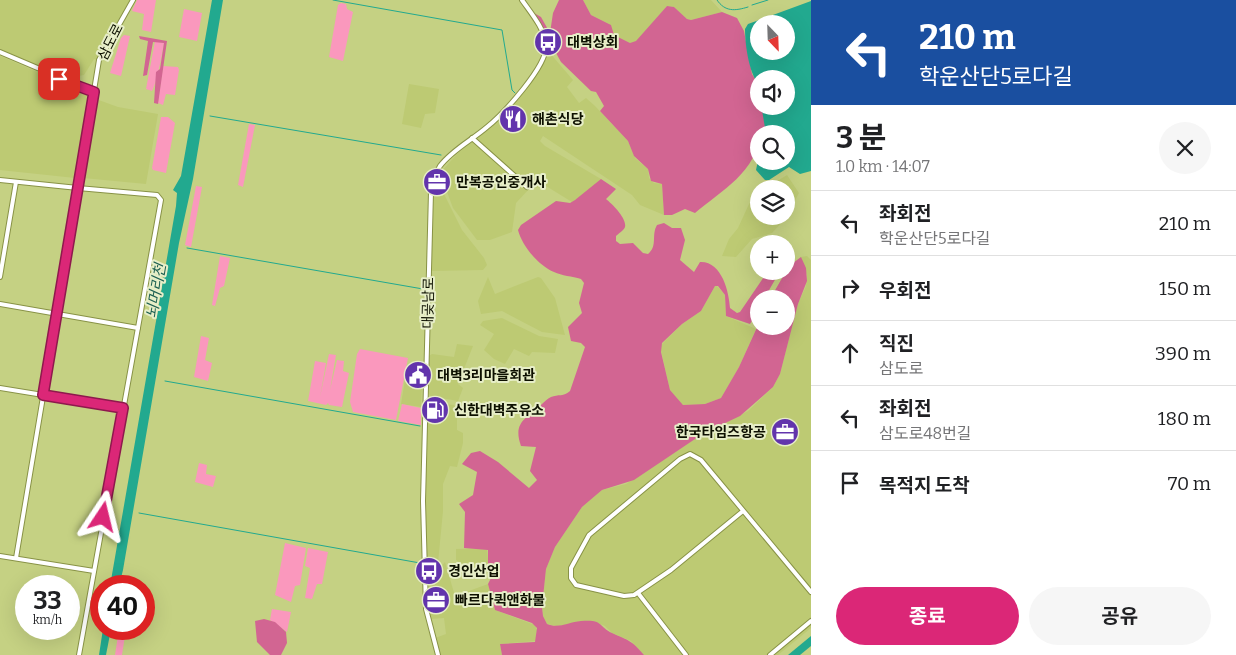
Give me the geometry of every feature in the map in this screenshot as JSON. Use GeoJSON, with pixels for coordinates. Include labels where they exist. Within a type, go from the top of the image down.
{"type":"FeatureCollection","features":[{"type":"Feature","properties":{"kind":"street","name":"삼도로"},"geometry":{"type":"LineString","coordinates":[[16,558],[100,60],[133,0]]}},
{"type":"Feature","properties":{"kind":"street","name":"대곶남로"},"geometry":{"type":"LineString","coordinates":[[438,655],[427,616],[424,510],[431,192],[434,179],[442,164],[495,120],[533,75],[545,53],[546,43],[543,34],[522,0]]}},
{"type":"Feature","properties":{"kind":"street"},"geometry":{"type":"LineString","coordinates":[[0,52],[94,92]]}},
{"type":"Feature","properties":{"kind":"street"},"geometry":{"type":"LineString","coordinates":[[472,138],[527,186]]}},
{"type":"Feature","properties":{"kind":"street"},"geometry":{"type":"LineString","coordinates":[[0,180],[157,195],[160,200],[79,655]]}},
{"type":"Feature","properties":{"kind":"street"},"geometry":{"type":"LineString","coordinates":[[0,277],[16,182]]}},
{"type":"Feature","properties":{"kind":"street"},"geometry":{"type":"LineString","coordinates":[[0,304],[138,328]]}},
{"type":"Feature","properties":{"kind":"street"},"geometry":{"type":"LineString","coordinates":[[0,388],[123,408]]}},
{"type":"Feature","properties":{"kind":"street"},"geometry":{"type":"LineString","coordinates":[[742,511],[671,570],[638,593],[627,597],[579,587],[572,580],[571,568],[592,532],[680,459],[690,454],[698,457],[811,592]]}},
{"type":"Feature","properties":{"kind":"street"},"geometry":{"type":"LineString","coordinates":[[0,556],[94,572]]}},
{"type":"Feature","properties":{"kind":"street"},"geometry":{"type":"LineString","coordinates":[[638,593],[686,655]]}},
{"type":"Feature","properties":{"kind":"street"},"geometry":{"type":"LineString","coordinates":[[770,655],[811,622]]}},
{"type":"Feature","properties":{"kind":"shaded area"},"geometry":{"type":"Polygon","coordinates":[[[0,0],[132,0],[97,60],[94,59],[84,75],[73,77],[59,75],[0,49],[0,0]]]}},
{"type":"Feature","properties":{"kind":"shaded area"},"geometry":{"type":"Polygon","coordinates":[[[137,0],[156,0],[151,32],[142,30],[144,14],[132,11],[137,0]]]}},
{"type":"Feature","properties":{"kind":"shaded area"},"geometry":{"type":"Polygon","coordinates":[[[559,0],[583,0],[591,15],[611,25],[614,35],[630,43],[636,41],[667,6],[674,7],[687,19],[691,20],[722,12],[737,18],[744,31],[751,70],[750,115],[764,115],[765,125],[750,125],[750,163],[736,179],[695,213],[685,209],[672,215],[664,215],[662,184],[651,181],[648,169],[634,156],[628,141],[600,111],[604,106],[596,92],[591,91],[561,62],[534,13],[541,17],[550,33],[553,13],[559,0]]]}},
{"type":"Feature","properties":{"kind":"shaded area"},"geometry":{"type":"Polygon","coordinates":[[[583,0],[711,0],[722,12],[691,20],[687,19],[674,7],[667,6],[636,42],[630,43],[614,35],[609,24],[591,15],[583,0]]]}},
{"type":"Feature","properties":{"kind":"shaded area"},"geometry":{"type":"Polygon","coordinates":[[[341,3],[346,4],[347,9],[353,12],[343,61],[329,57],[338,5],[341,3]]]}},
{"type":"Feature","properties":{"kind":"shaded area"},"geometry":{"type":"Polygon","coordinates":[[[184,9],[202,13],[197,41],[179,37],[184,9]]]}},
{"type":"Feature","properties":{"kind":"shaded area"},"geometry":{"type":"Polygon","coordinates":[[[124,35],[130,36],[121,76],[110,73],[121,38],[124,35]]]}},
{"type":"Feature","properties":{"kind":"shaded area"},"geometry":{"type":"Polygon","coordinates":[[[139,36],[167,41],[158,104],[154,103],[156,72],[160,69],[164,43],[153,42],[147,75],[143,76],[148,41],[140,39],[139,36]]]}},
{"type":"Feature","properties":{"kind":"shaded area"},"geometry":{"type":"Polygon","coordinates":[[[155,41],[164,43],[152,91],[146,89],[155,41]]]}},
{"type":"Feature","properties":{"kind":"shaded area"},"geometry":{"type":"Polygon","coordinates":[[[549,52],[573,80],[567,87],[579,103],[586,98],[595,106],[628,141],[635,158],[648,169],[649,178],[654,183],[662,184],[664,215],[640,205],[632,195],[543,136],[540,141],[545,146],[601,179],[588,192],[572,202],[546,186],[529,189],[516,203],[512,232],[490,240],[477,240],[453,208],[440,173],[457,154],[501,116],[540,68],[549,52]]]}},
{"type":"Feature","properties":{"kind":"shaded area"},"geometry":{"type":"Polygon","coordinates":[[[0,56],[86,93],[89,97],[75,178],[0,170],[0,56]]]}},
{"type":"Feature","properties":{"kind":"shaded area"},"geometry":{"type":"Polygon","coordinates":[[[163,66],[178,67],[179,70],[175,95],[166,94],[163,105],[158,103],[163,66]]]}},
{"type":"Feature","properties":{"kind":"shaded area"},"geometry":{"type":"Polygon","coordinates":[[[409,84],[439,89],[435,113],[425,114],[421,128],[402,124],[409,84]]]}},
{"type":"Feature","properties":{"kind":"shaded area"},"geometry":{"type":"Polygon","coordinates":[[[96,99],[118,107],[158,114],[146,184],[83,178],[96,99]]]}},
{"type":"Feature","properties":{"kind":"shaded area"},"geometry":{"type":"Polygon","coordinates":[[[161,117],[168,117],[175,123],[166,173],[153,170],[152,168],[161,117]]]}},
{"type":"Feature","properties":{"kind":"shaded area"},"geometry":{"type":"Polygon","coordinates":[[[249,124],[255,125],[243,187],[238,185],[249,124]]]}},
{"type":"Feature","properties":{"kind":"shaded area"},"geometry":{"type":"Polygon","coordinates":[[[787,175],[790,180],[779,180],[787,175]]]}},
{"type":"Feature","properties":{"kind":"shaded area"},"geometry":{"type":"Polygon","coordinates":[[[601,179],[616,189],[606,199],[619,212],[625,223],[625,227],[616,236],[616,241],[620,244],[633,243],[643,253],[648,254],[653,248],[654,233],[657,225],[664,223],[672,228],[681,228],[685,240],[680,260],[694,272],[700,262],[708,263],[714,267],[719,272],[726,286],[730,308],[737,313],[740,312],[750,297],[750,324],[726,316],[725,295],[718,286],[715,286],[701,311],[682,324],[662,343],[661,352],[670,390],[683,405],[705,404],[721,398],[739,367],[754,335],[790,335],[780,374],[773,387],[740,416],[704,433],[634,480],[602,490],[582,507],[555,547],[546,569],[542,607],[543,616],[547,624],[555,626],[581,621],[597,622],[612,633],[630,641],[644,655],[502,655],[500,644],[535,642],[537,628],[532,623],[495,610],[488,584],[492,576],[488,567],[488,550],[464,548],[465,512],[459,504],[473,495],[477,472],[462,464],[471,453],[480,451],[498,462],[529,488],[537,480],[530,471],[536,447],[521,446],[519,438],[520,425],[547,399],[570,391],[585,347],[581,343],[571,341],[568,327],[582,313],[579,303],[584,283],[581,279],[557,273],[543,265],[527,249],[518,230],[521,225],[556,201],[570,203],[601,179]]]}},
{"type":"Feature","properties":{"kind":"shaded area"},"geometry":{"type":"Polygon","coordinates":[[[434,185],[440,186],[462,230],[484,258],[487,265],[483,270],[431,271],[434,185]]]}},
{"type":"Feature","properties":{"kind":"shaded area"},"geometry":{"type":"Polygon","coordinates":[[[196,186],[202,187],[191,247],[185,245],[196,186]]]}},
{"type":"Feature","properties":{"kind":"shaded area"},"geometry":{"type":"Polygon","coordinates":[[[795,187],[799,193],[795,200],[795,187]]]}},
{"type":"Feature","properties":{"kind":"shaded area"},"geometry":{"type":"Polygon","coordinates":[[[749,204],[750,225],[779,225],[772,233],[750,235],[750,241],[736,257],[722,256],[729,239],[738,228],[749,204]]]}},
{"type":"Feature","properties":{"kind":"shaded area"},"geometry":{"type":"Polygon","coordinates":[[[220,256],[230,258],[224,286],[220,288],[215,306],[212,305],[220,256]]]}},
{"type":"Feature","properties":{"kind":"shaded area"},"geometry":{"type":"Polygon","coordinates":[[[807,256],[811,260],[811,628],[778,655],[644,655],[631,641],[612,633],[605,626],[593,621],[556,626],[547,624],[543,616],[542,607],[546,569],[555,547],[582,507],[602,490],[626,484],[704,433],[748,411],[773,387],[780,374],[790,335],[795,335],[795,316],[806,286],[807,275],[801,257],[807,256]]]}},
{"type":"Feature","properties":{"kind":"shaded area"},"geometry":{"type":"Polygon","coordinates":[[[801,257],[806,268],[807,281],[795,316],[795,290],[775,290],[781,280],[795,280],[795,262],[801,257]]]}},
{"type":"Feature","properties":{"kind":"shaded area"},"geometry":{"type":"Polygon","coordinates":[[[488,277],[495,294],[538,277],[541,278],[555,298],[565,335],[542,332],[502,311],[481,314],[478,301],[488,277]]]}},
{"type":"Feature","properties":{"kind":"shaded area"},"geometry":{"type":"Polygon","coordinates":[[[762,280],[775,280],[769,290],[755,290],[762,280]]]}},
{"type":"Feature","properties":{"kind":"shaded area"},"geometry":{"type":"Polygon","coordinates":[[[715,286],[717,286],[725,295],[726,316],[750,326],[750,335],[753,335],[739,367],[721,398],[705,404],[683,405],[670,390],[660,346],[682,324],[701,311],[715,286]]]}},
{"type":"Feature","properties":{"kind":"shaded area"},"geometry":{"type":"Polygon","coordinates":[[[502,318],[539,336],[558,339],[555,353],[532,352],[529,356],[514,349],[505,364],[494,359],[484,350],[494,334],[480,325],[483,321],[502,318]]]}},
{"type":"Feature","properties":{"kind":"shaded area"},"geometry":{"type":"Polygon","coordinates":[[[201,336],[209,338],[205,360],[212,363],[208,381],[194,377],[201,336]]]}},
{"type":"Feature","properties":{"kind":"shaded area"},"geometry":{"type":"Polygon","coordinates":[[[457,344],[473,346],[458,384],[463,388],[458,401],[430,396],[428,392],[429,356],[432,354],[454,357],[457,344]]]}},
{"type":"Feature","properties":{"kind":"shaded area"},"geometry":{"type":"Polygon","coordinates":[[[360,349],[408,358],[396,420],[353,412],[350,402],[357,354],[360,349]]]}},
{"type":"Feature","properties":{"kind":"shaded area"},"geometry":{"type":"Polygon","coordinates":[[[329,354],[336,355],[330,390],[337,360],[344,361],[343,371],[349,373],[342,407],[329,405],[328,403],[326,405],[308,401],[315,361],[326,363],[320,397],[329,354]]]}},
{"type":"Feature","properties":{"kind":"shaded area"},"geometry":{"type":"Polygon","coordinates":[[[405,379],[422,383],[421,407],[401,404],[405,379]]]}},
{"type":"Feature","properties":{"kind":"shaded area"},"geometry":{"type":"Polygon","coordinates":[[[402,404],[421,408],[421,425],[398,421],[402,404]]]}},
{"type":"Feature","properties":{"kind":"shaded area"},"geometry":{"type":"Polygon","coordinates":[[[446,404],[454,405],[457,410],[457,430],[463,433],[463,443],[457,467],[450,466],[443,484],[443,511],[438,563],[431,566],[427,564],[425,505],[427,420],[446,420],[446,404]]]}},
{"type":"Feature","properties":{"kind":"shaded area"},"geometry":{"type":"Polygon","coordinates":[[[199,463],[207,465],[206,474],[216,476],[213,487],[195,482],[199,463]]]}},
{"type":"Feature","properties":{"kind":"shaded area"},"geometry":{"type":"Polygon","coordinates":[[[285,543],[306,548],[300,585],[295,586],[291,602],[275,595],[285,543]]]}},
{"type":"Feature","properties":{"kind":"shaded area"},"geometry":{"type":"Polygon","coordinates":[[[308,548],[328,552],[322,584],[317,584],[312,599],[305,598],[310,568],[305,566],[308,548]]]}},
{"type":"Feature","properties":{"kind":"shaded area"},"geometry":{"type":"Polygon","coordinates":[[[487,548],[489,570],[464,566],[456,560],[456,549],[487,548]]]}},
{"type":"Feature","properties":{"kind":"shaded area"},"geometry":{"type":"Polygon","coordinates":[[[445,562],[455,596],[488,584],[495,610],[535,625],[537,630],[536,641],[500,644],[502,655],[440,655],[435,638],[446,634],[444,618],[430,619],[428,574],[429,570],[441,567],[445,562]]]}},
{"type":"Feature","properties":{"kind":"shaded area"},"geometry":{"type":"Polygon","coordinates":[[[272,609],[291,612],[287,632],[270,620],[272,609]]]}},
{"type":"Feature","properties":{"kind":"shaded area"},"geometry":{"type":"Polygon","coordinates":[[[264,619],[275,622],[286,632],[287,643],[281,655],[270,655],[257,642],[255,621],[264,619]]]}},
{"type":"Feature","properties":{"kind":"shaded area"},"geometry":{"type":"Polygon","coordinates":[[[117,640],[124,640],[122,655],[115,655],[117,640]]]}},
{"type":"Feature","properties":{"kind":"water"},"geometry":{"type":"Polygon","coordinates":[[[212,0],[223,0],[123,570],[122,575],[112,575],[176,206],[177,193],[173,190],[181,176],[212,0]]]}},
{"type":"Feature","properties":{"kind":"water"},"geometry":{"type":"Polygon","coordinates":[[[811,1],[811,171],[800,174],[794,170],[795,125],[764,125],[763,115],[795,115],[795,70],[752,70],[747,51],[745,29],[750,23],[750,60],[795,60],[795,15],[773,15],[811,1]]]}},
{"type":"Feature","properties":{"kind":"water"},"geometry":{"type":"Polygon","coordinates":[[[756,170],[784,170],[769,180],[765,180],[756,170]]]}},
{"type":"Feature","properties":{"kind":"water"},"geometry":{"type":"Polygon","coordinates":[[[811,636],[811,646],[800,655],[788,655],[811,636]]]}},
{"type":"Feature","properties":{"kind":"water"},"geometry":{"type":"Polygon","coordinates":[[[101,640],[109,640],[106,655],[99,655],[101,640]]]}},
{"type":"Feature","properties":{"kind":"waterway"},"geometry":{"type":"LineString","coordinates":[[333,0],[502,30],[512,90],[515,93]]}},
{"type":"Feature","properties":{"kind":"waterway"},"geometry":{"type":"LineString","coordinates":[[717,0],[723,7],[731,10],[748,7]]}},
{"type":"Feature","properties":{"kind":"waterway"},"geometry":{"type":"LineString","coordinates":[[752,5],[768,0]]}},
{"type":"Feature","properties":{"kind":"waterway"},"geometry":{"type":"LineString","coordinates":[[210,116],[441,155]]}},
{"type":"Feature","properties":{"kind":"waterway"},"geometry":{"type":"LineString","coordinates":[[187,248],[423,289]]}},
{"type":"Feature","properties":{"kind":"waterway"},"geometry":{"type":"LineString","coordinates":[[165,381],[420,426]]}},
{"type":"Feature","properties":{"kind":"waterway"},"geometry":{"type":"LineString","coordinates":[[139,513],[420,563]]}},
{"type":"Feature","properties":{"kind":"place","name":"대벽상회"},"geometry":{"type":"Point","coordinates":[548,42]}},
{"type":"Feature","properties":{"kind":"place","name":"해촌식당"},"geometry":{"type":"Point","coordinates":[513,119]}},
{"type":"Feature","properties":{"kind":"place","name":"만복공인중개사"},"geometry":{"type":"Point","coordinates":[437,182]}},
{"type":"Feature","properties":{"kind":"place","name":"대벽3리마을회관"},"geometry":{"type":"Point","coordinates":[418,375]}},
{"type":"Feature","properties":{"kind":"place","name":"신한대벽주유소"},"geometry":{"type":"Point","coordinates":[435,410]}},
{"type":"Feature","properties":{"kind":"place","name":"한국타임즈항공"},"geometry":{"type":"Point","coordinates":[785,432]}},
{"type":"Feature","properties":{"kind":"place","name":"경인산업"},"geometry":{"type":"Point","coordinates":[429,571]}},
{"type":"Feature","properties":{"kind":"place","name":"빠르다퀵앤화물"},"geometry":{"type":"Point","coordinates":[436,600]}},
{"type":"Feature","properties":{"kind":"route"},"geometry":{"type":"LineString","coordinates":[[59,79],[94,92],[43,395],[123,408],[103,517]]}},
{"type":"Feature","properties":{"kind":"water label","name":"뇌머리천"},"geometry":{"type":"Point","coordinates":[156,291]}}]}
